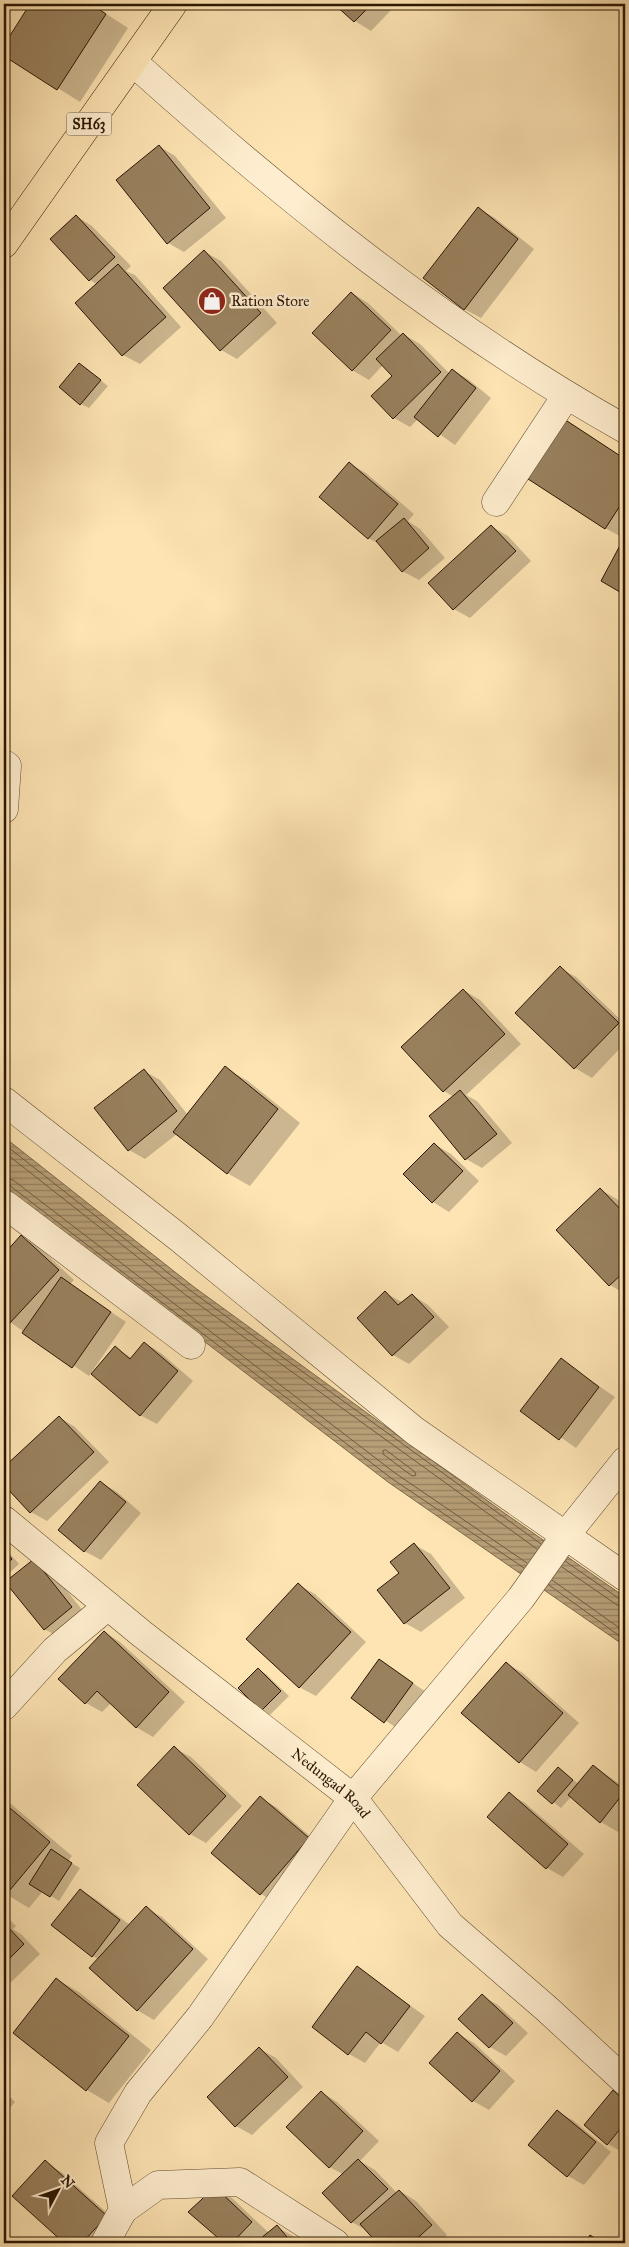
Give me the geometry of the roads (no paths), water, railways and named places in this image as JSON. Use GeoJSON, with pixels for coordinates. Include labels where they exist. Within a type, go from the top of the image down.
{"type":"FeatureCollection","features":[{"type":"Feature","properties":{"kind":"main road","name":"SH63"},"geometry":{"type":"LineString","coordinates":[[4,244],[173,4]]}},
{"type":"Feature","properties":{"kind":"street"},"geometry":{"type":"LineString","coordinates":[[133,62],[298,205],[396,279],[531,375],[625,429]]}},
{"type":"Feature","properties":{"kind":"street"},"geometry":{"type":"LineString","coordinates":[[496,502],[566,396]]}},
{"type":"Feature","properties":{"kind":"street"},"geometry":{"type":"LineString","coordinates":[[4,764],[7,766],[4,809]]}},
{"type":"Feature","properties":{"kind":"street"},"geometry":{"type":"LineString","coordinates":[[4,1101],[178,1237],[415,1431],[625,1578]]}},
{"type":"Feature","properties":{"kind":"street"},"geometry":{"type":"LineString","coordinates":[[4,1208],[6,1205],[191,1344]]}},
{"type":"Feature","properties":{"kind":"street"},"geometry":{"type":"LineString","coordinates":[[123,2210],[109,2143],[138,2094],[200,2017],[352,1798],[521,1598],[565,1536],[625,1460]]}},
{"type":"Feature","properties":{"kind":"street","name":"Nedungad Road"},"geometry":{"type":"LineString","coordinates":[[4,1520],[108,1606],[352,1798],[450,1925],[547,2009],[625,2081]]}},
{"type":"Feature","properties":{"kind":"street"},"geometry":{"type":"LineString","coordinates":[[4,1706],[55,1650],[108,1606]]}},
{"type":"Feature","properties":{"kind":"street"},"geometry":{"type":"LineString","coordinates":[[105,2243],[123,2210],[158,2185],[240,2182],[335,2243]]}},
{"type":"Feature","properties":{"kind":"water"},"geometry":{"type":"Polygon","coordinates":[[[4,1137],[194,1287],[503,1512],[625,1597],[625,1646],[388,1482],[4,1188],[4,1137]]]}},
{"type":"Feature","properties":{"kind":"place","name":"Ration Store"},"geometry":{"type":"Point","coordinates":[212,301]}}]}
